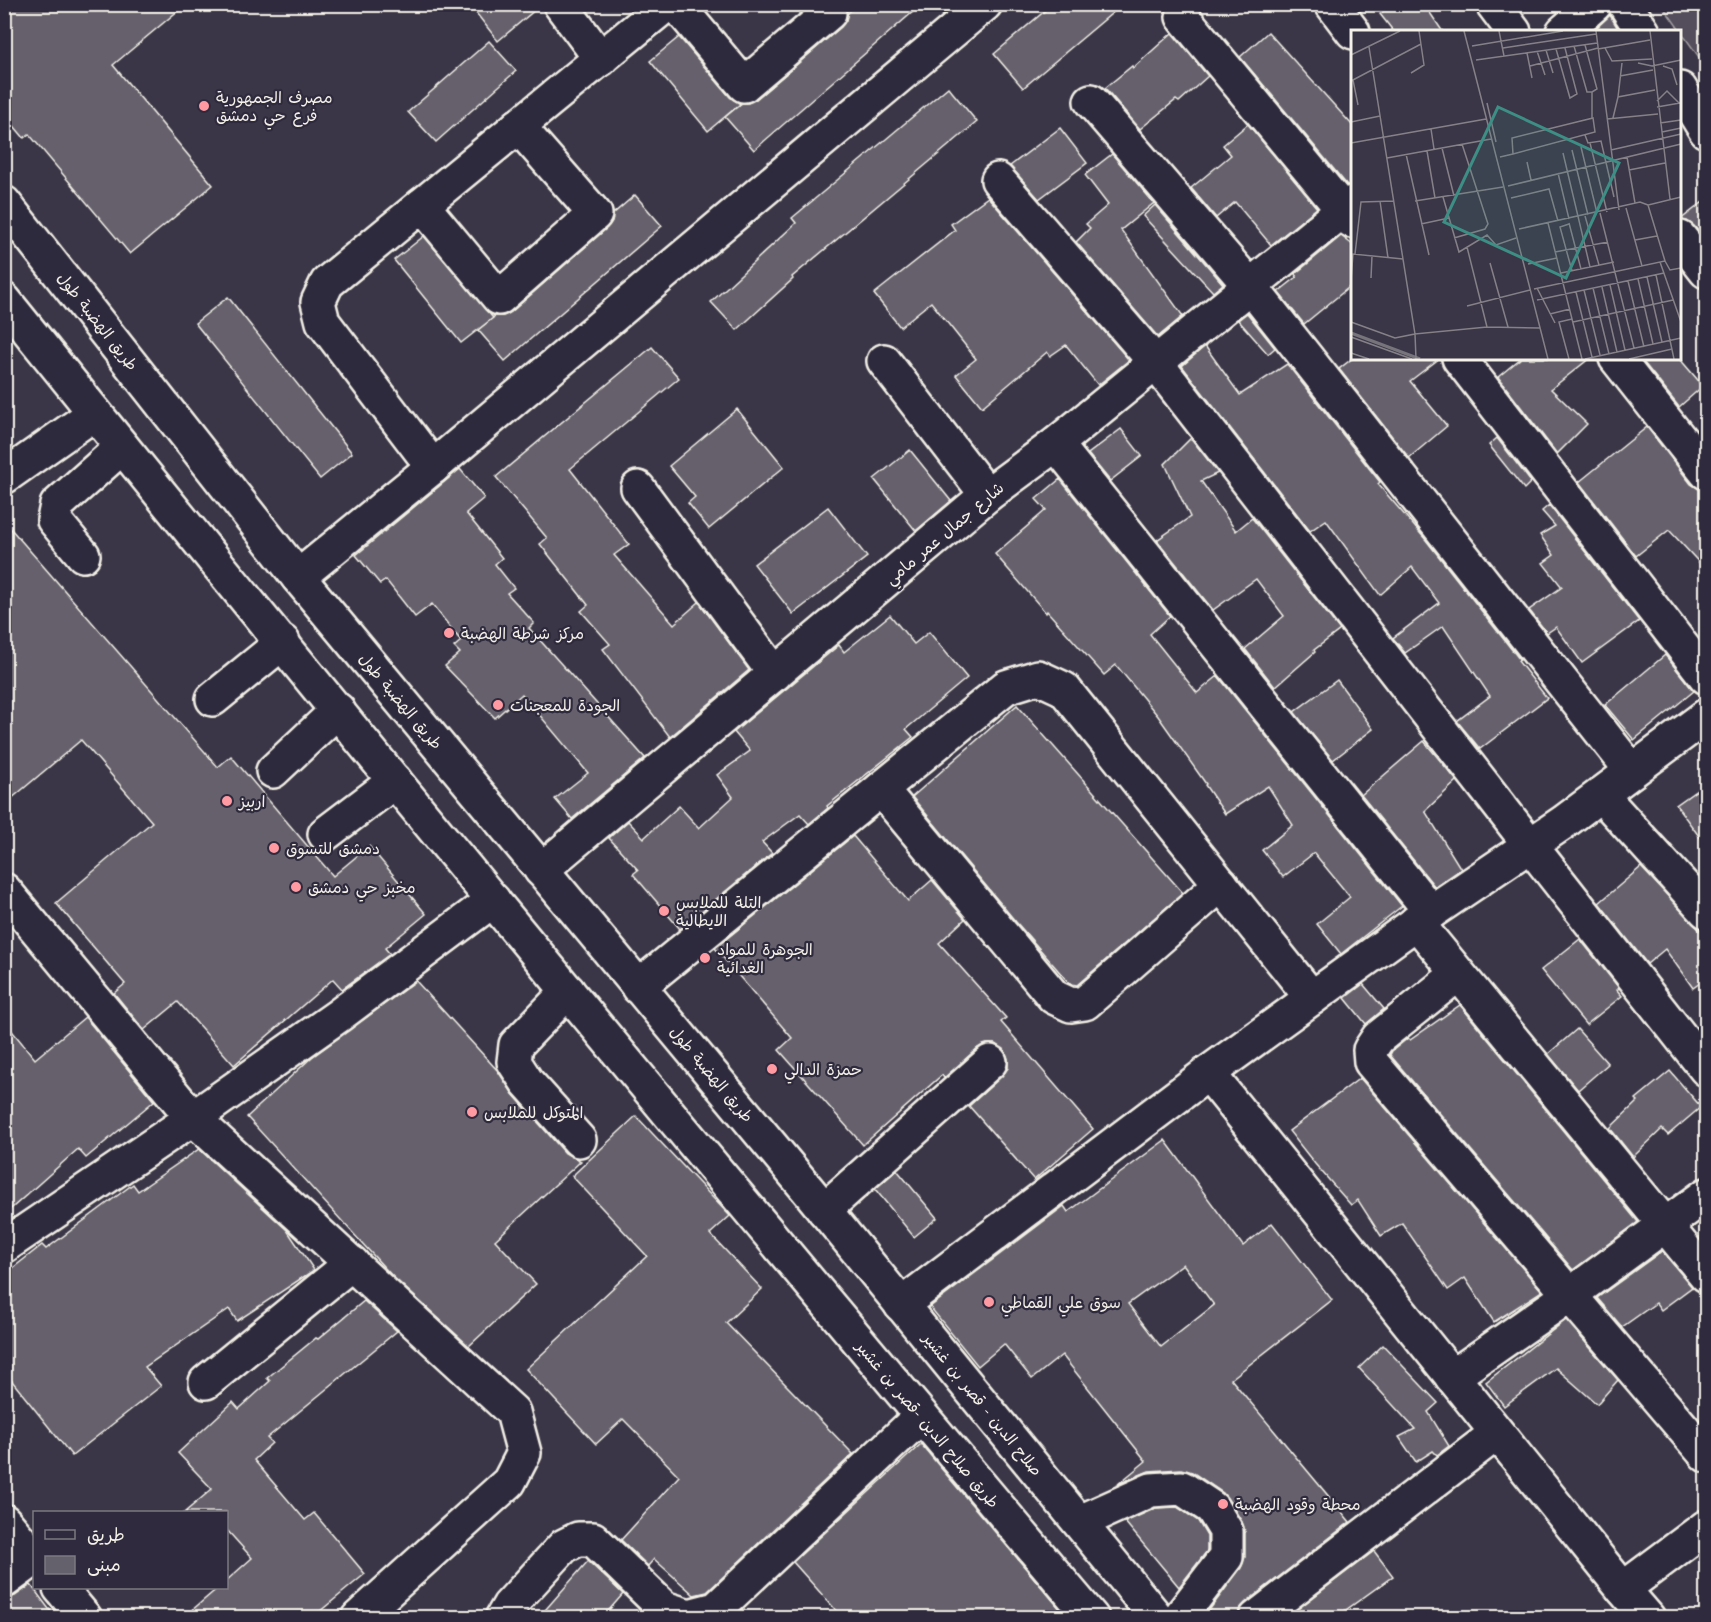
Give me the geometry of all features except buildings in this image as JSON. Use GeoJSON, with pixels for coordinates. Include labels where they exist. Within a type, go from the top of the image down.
{"type":"FeatureCollection","features":[{"type":"Feature","properties":{"kind":"main road"},"geometry":{"type":"LineString","coordinates":[[560,4],[601,59]]}},
{"type":"Feature","properties":{"kind":"main road"},"geometry":{"type":"LineString","coordinates":[[433,466],[323,322],[318,302],[327,283],[667,4]]}},
{"type":"Feature","properties":{"kind":"main road"},"geometry":{"type":"LineString","coordinates":[[676,4],[744,85],[830,13],[823,4]]}},
{"type":"Feature","properties":{"kind":"main road"},"geometry":{"type":"LineString","coordinates":[[1332,4],[1352,30]]}},
{"type":"Feature","properties":{"kind":"main road"},"geometry":{"type":"LineString","coordinates":[[1493,4],[1512,30]]}},
{"type":"Feature","properties":{"kind":"main road"},"geometry":{"type":"LineString","coordinates":[[1565,30],[1595,4]]}},
{"type":"Feature","properties":{"kind":"main road"},"geometry":{"type":"LineString","coordinates":[[1626,4],[1642,30]]}},
{"type":"Feature","properties":{"kind":"main road"},"geometry":{"type":"LineString","coordinates":[[298,577],[433,466],[970,9]]}},
{"type":"Feature","properties":{"kind":"main road"},"geometry":{"type":"LineString","coordinates":[[1183,17],[1350,211]]}},
{"type":"Feature","properties":{"kind":"main road"},"geometry":{"type":"LineString","coordinates":[[1681,91],[1707,131]]}},
{"type":"Feature","properties":{"kind":"main road"},"geometry":{"type":"LineString","coordinates":[[1091,101],[1250,286],[1632,771]]}},
{"type":"Feature","properties":{"kind":"main road"},"geometry":{"type":"LineString","coordinates":[[422,205],[499,298],[595,214],[518,126]]}},
{"type":"Feature","properties":{"kind":"main road"},"geometry":{"type":"LineString","coordinates":[[998,180],[1156,363],[1707,1069]]}},
{"type":"Feature","properties":{"kind":"main road","name":"طريق الهضبة طول"},"geometry":{"type":"LineString","coordinates":[[4,202],[298,577],[816,1200]]}},
{"type":"Feature","properties":{"kind":"main road","name":"شارع جمال عمر مامي"},"geometry":{"type":"LineString","coordinates":[[541,870],[987,495],[1056,444],[1250,286],[1350,211]]}},
{"type":"Feature","properties":{"kind":"main road"},"geometry":{"type":"LineString","coordinates":[[1681,239],[1707,271]]}},
{"type":"Feature","properties":{"kind":"main road"},"geometry":{"type":"LineString","coordinates":[[4,300],[568,991],[516,1045],[514,1062],[527,1082],[579,1140]]}},
{"type":"Feature","properties":{"kind":"main road"},"geometry":{"type":"LineString","coordinates":[[1461,360],[1707,677]]}},
{"type":"Feature","properties":{"kind":"main road"},"geometry":{"type":"LineString","coordinates":[[1618,360],[1707,472]]}},
{"type":"Feature","properties":{"kind":"main road"},"geometry":{"type":"LineString","coordinates":[[884,361],[987,495]]}},
{"type":"Feature","properties":{"kind":"main road"},"geometry":{"type":"LineString","coordinates":[[4,477],[95,413]]}},
{"type":"Feature","properties":{"kind":"main road"},"geometry":{"type":"LineString","coordinates":[[1056,444],[1424,917],[1458,974],[1707,1275]]}},
{"type":"Feature","properties":{"kind":"main road"},"geometry":{"type":"LineString","coordinates":[[83,555],[54,520],[57,505],[122,447]]}},
{"type":"Feature","properties":{"kind":"main road"},"geometry":{"type":"LineString","coordinates":[[638,488],[775,674]]}},
{"type":"Feature","properties":{"kind":"main road"},"geometry":{"type":"LineString","coordinates":[[213,699],[282,642]]}},
{"type":"Feature","properties":{"kind":"main road"},"geometry":{"type":"LineString","coordinates":[[638,987],[1006,687],[1038,677],[1064,689],[1312,998]]}},
{"type":"Feature","properties":{"kind":"main road"},"geometry":{"type":"LineString","coordinates":[[273,771],[338,710]]}},
{"type":"Feature","properties":{"kind":"main road"},"geometry":{"type":"LineString","coordinates":[[901,1305],[1208,1073],[1424,917],[1601,795],[1707,716]]}},
{"type":"Feature","properties":{"kind":"main road"},"geometry":{"type":"LineString","coordinates":[[325,834],[395,781]]}},
{"type":"Feature","properties":{"kind":"main road"},"geometry":{"type":"LineString","coordinates":[[881,789],[1054,997],[1071,1005],[1085,1003],[1221,884]]}},
{"type":"Feature","properties":{"kind":"main road"},"geometry":{"type":"LineString","coordinates":[[1601,795],[1701,894]]}},
{"type":"Feature","properties":{"kind":"main road"},"geometry":{"type":"LineString","coordinates":[[4,891],[193,1118],[513,1412],[524,1453],[509,1482],[358,1617]]}},
{"type":"Feature","properties":{"kind":"main road"},"geometry":{"type":"LineString","coordinates":[[4,1246],[338,1016],[493,900]]}},
{"type":"Feature","properties":{"kind":"main road"},"geometry":{"type":"LineString","coordinates":[[1458,974],[1378,1038],[1370,1050],[1371,1062],[1707,1455]]}},
{"type":"Feature","properties":{"kind":"main road","name":"طريق صلاح الدين -قصر بن غشير"},"geometry":{"type":"LineString","coordinates":[[568,991],[921,1416],[1092,1617]]}},
{"type":"Feature","properties":{"kind":"main road"},"geometry":{"type":"LineString","coordinates":[[816,1200],[990,1062]]}},
{"type":"Feature","properties":{"kind":"main road"},"geometry":{"type":"LineString","coordinates":[[1208,1073],[1623,1590],[1648,1617]]}},
{"type":"Feature","properties":{"kind":"main road"},"geometry":{"type":"LineString","coordinates":[[1452,1377],[1707,1196]]}},
{"type":"Feature","properties":{"kind":"main road","name":"صلاح الدين - قصر بن غشير"},"geometry":{"type":"LineString","coordinates":[[816,1200],[1157,1617]]}},
{"type":"Feature","properties":{"kind":"main road"},"geometry":{"type":"LineString","coordinates":[[206,1382],[352,1263]]}},
{"type":"Feature","properties":{"kind":"main road"},"geometry":{"type":"LineString","coordinates":[[502,1617],[509,1606],[564,1546],[578,1539],[593,1539],[664,1608],[689,1616],[716,1609],[921,1416]]}},
{"type":"Feature","properties":{"kind":"main road"},"geometry":{"type":"LineString","coordinates":[[1256,1617],[1497,1433]]}},
{"type":"Feature","properties":{"kind":"main road"},"geometry":{"type":"LineString","coordinates":[[1080,1522],[1151,1491],[1182,1488],[1212,1508],[1226,1531],[1226,1557],[1179,1617]]}},
{"type":"Feature","properties":{"kind":"main road"},"geometry":{"type":"LineString","coordinates":[[4,1521],[33,1557]]}},
{"type":"Feature","properties":{"kind":"main road"},"geometry":{"type":"LineString","coordinates":[[1623,1590],[1707,1527]]}},
{"type":"Feature","properties":{"kind":"main road"},"geometry":{"type":"LineString","coordinates":[[4,1581],[33,1559]]}},
{"type":"Feature","properties":{"kind":"main road"},"geometry":{"type":"LineString","coordinates":[[62,1589],[85,1617]]}},
{"type":"Feature","properties":{"kind":"shaded area"},"geometry":{"type":"Polygon","coordinates":[[[1662,5],[1706,5],[1706,67],[1681,30],[1662,5]]]}},
{"type":"Feature","properties":{"kind":"place","name":"مصرف الجمهورية فرع حي دمشق"},"geometry":{"type":"Point","coordinates":[204,106]}},
{"type":"Feature","properties":{"kind":"place","name":"مركز شرطة الهضبة"},"geometry":{"type":"Point","coordinates":[449,633]}},
{"type":"Feature","properties":{"kind":"place","name":"الجودة للمعجنات"},"geometry":{"type":"Point","coordinates":[498,705]}},
{"type":"Feature","properties":{"kind":"place","name":"اربيز"},"geometry":{"type":"Point","coordinates":[227,801]}},
{"type":"Feature","properties":{"kind":"place","name":"دمشق للتسوق"},"geometry":{"type":"Point","coordinates":[274,848]}},
{"type":"Feature","properties":{"kind":"place","name":"مخبز حي دمشق"},"geometry":{"type":"Point","coordinates":[296,887]}},
{"type":"Feature","properties":{"kind":"place","name":"التلة للملابس الايطالية"},"geometry":{"type":"Point","coordinates":[664,911]}},
{"type":"Feature","properties":{"kind":"place","name":"الجوهرة للمواد الغدائية"},"geometry":{"type":"Point","coordinates":[705,958]}},
{"type":"Feature","properties":{"kind":"place","name":"حمزة الدالي"},"geometry":{"type":"Point","coordinates":[772,1069]}},
{"type":"Feature","properties":{"kind":"place","name":"المتوكل للملابس"},"geometry":{"type":"Point","coordinates":[472,1112]}},
{"type":"Feature","properties":{"kind":"place","name":"سوق علي القماطي"},"geometry":{"type":"Point","coordinates":[989,1302]}},
{"type":"Feature","properties":{"kind":"place","name":"محطة وقود الهضبة"},"geometry":{"type":"Point","coordinates":[1223,1504]}}]}
